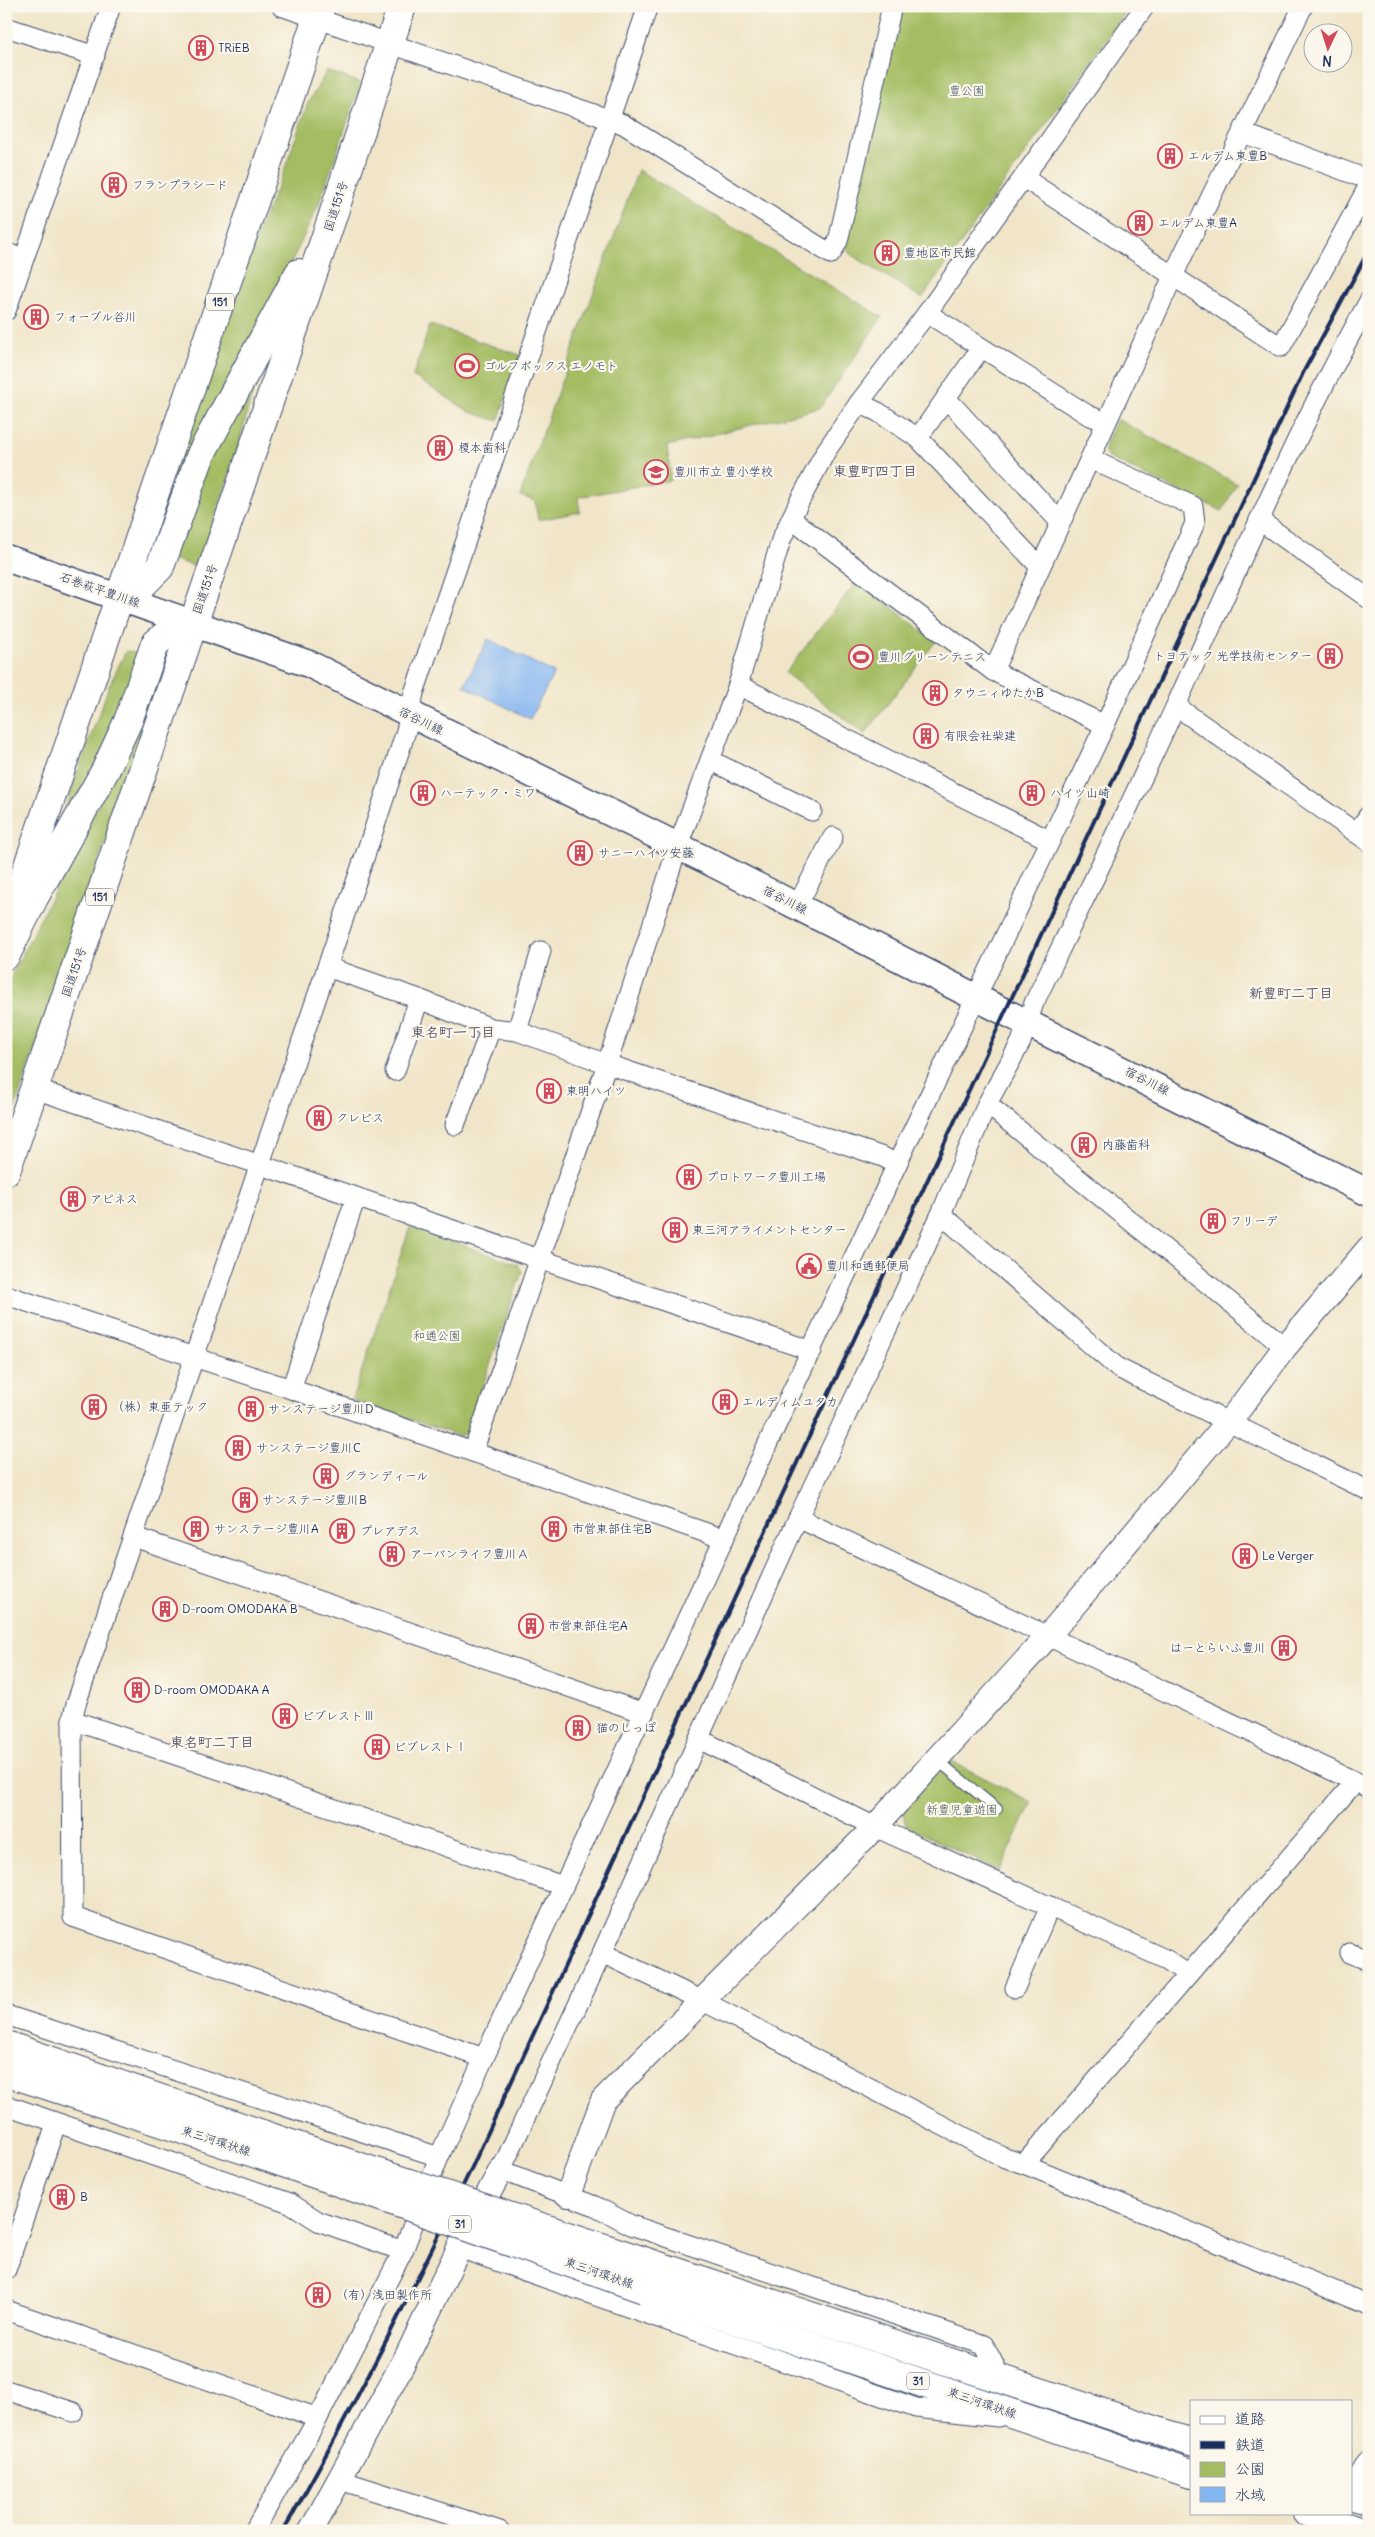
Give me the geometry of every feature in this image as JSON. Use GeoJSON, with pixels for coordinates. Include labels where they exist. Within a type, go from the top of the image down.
{"type":"FeatureCollection","features":[{"type":"Feature","properties":{"kind":"main road","name":"国道151号"},"geometry":{"type":"LineString","coordinates":[[6,1171],[339,197],[402,6]]}},
{"type":"Feature","properties":{"kind":"main road","name":"151"},"geometry":{"type":"LineString","coordinates":[[6,930],[319,12]]}},
{"type":"Feature","properties":{"kind":"main road"},"geometry":{"type":"LineString","coordinates":[[119,597],[143,584],[160,567],[201,454],[246,375],[339,197]]}},
{"type":"Feature","properties":{"kind":"main road","name":"石巻萩平豊川線"},"geometry":{"type":"LineString","coordinates":[[6,558],[194,622]]}},
{"type":"Feature","properties":{"kind":"main road"},"geometry":{"type":"LineString","coordinates":[[6,955],[38,889],[106,769],[128,721],[155,644],[171,630],[194,622]]}},
{"type":"Feature","properties":{"kind":"main road","name":"宿谷川線"},"geometry":{"type":"LineString","coordinates":[[194,622],[309,664],[409,715],[678,846],[1369,1193]]}},
{"type":"Feature","properties":{"kind":"main road","name":"東三河環状線"},"geometry":{"type":"LineString","coordinates":[[6,2045],[279,2151]]}},
{"type":"Feature","properties":{"kind":"main road","name":"東三河環状線"},"geometry":{"type":"LineString","coordinates":[[6,2072],[279,2151],[649,2276],[1032,2420],[1190,2474]]}},
{"type":"Feature","properties":{"kind":"main road","name":"東三河環状線"},"geometry":{"type":"LineString","coordinates":[[649,2276],[1002,2380],[1190,2442]]}},
{"type":"Feature","properties":{"kind":"main road"},"geometry":{"type":"LineString","coordinates":[[1352,2495],[1369,2501]]}},
{"type":"Feature","properties":{"kind":"main road"},"geometry":{"type":"LineString","coordinates":[[1310,2514],[1343,2525]]}},
{"type":"Feature","properties":{"kind":"street"},"geometry":{"type":"LineString","coordinates":[[6,311],[111,6]]}},
{"type":"Feature","properties":{"kind":"street"},"geometry":{"type":"LineString","coordinates":[[281,6],[319,12],[389,43],[623,124],[831,254],[838,241],[892,6]]}},
{"type":"Feature","properties":{"kind":"street"},"geometry":{"type":"LineString","coordinates":[[484,2058],[72,1917],[72,1720],[373,832],[406,731],[426,659],[648,6]]}},
{"type":"Feature","properties":{"kind":"street"},"geometry":{"type":"LineString","coordinates":[[473,1452],[607,1064],[678,846],[738,685],[781,540],[826,450],[1024,178],[1145,6]]}},
{"type":"Feature","properties":{"kind":"street"},"geometry":{"type":"LineString","coordinates":[[993,671],[1173,276],[1303,6]]}},
{"type":"Feature","properties":{"kind":"street"},"geometry":{"type":"LineString","coordinates":[[6,27],[95,56]]}},
{"type":"Feature","properties":{"kind":"street"},"geometry":{"type":"LineString","coordinates":[[1243,134],[1369,180]]}},
{"type":"Feature","properties":{"kind":"street"},"geometry":{"type":"LineString","coordinates":[[1024,178],[1281,347],[1369,185]]}},
{"type":"Feature","properties":{"kind":"street"},"geometry":{"type":"LineString","coordinates":[[6,252],[24,260]]}},
{"type":"Feature","properties":{"kind":"street"},"geometry":{"type":"LineString","coordinates":[[311,2531],[408,2354],[459,2248],[500,2170],[602,1952],[798,1518],[940,1214],[987,1104],[1021,1042],[1034,1004],[1176,706],[1259,520],[1326,377],[1369,301]]}},
{"type":"Feature","properties":{"kind":"street"},"geometry":{"type":"LineString","coordinates":[[927,313],[1088,415],[1106,422]]}},
{"type":"Feature","properties":{"kind":"street"},"geometry":{"type":"LineString","coordinates":[[918,438],[981,348]]}},
{"type":"Feature","properties":{"kind":"street"},"geometry":{"type":"LineString","coordinates":[[946,398],[1060,522]]}},
{"type":"Feature","properties":{"kind":"street"},"geometry":{"type":"LineString","coordinates":[[859,403],[878,412],[918,438],[1040,567]]}},
{"type":"Feature","properties":{"kind":"street"},"geometry":{"type":"LineString","coordinates":[[254,2531],[318,2418],[404,2251],[439,2157],[484,2058],[897,1164],[1105,725],[1195,523],[1193,506],[1090,459]]}},
{"type":"Feature","properties":{"kind":"street"},"geometry":{"type":"LineString","coordinates":[[791,519],[993,671],[1105,725]]}},
{"type":"Feature","properties":{"kind":"street"},"geometry":{"type":"LineString","coordinates":[[1259,520],[1369,598]]}},
{"type":"Feature","properties":{"kind":"street"},"geometry":{"type":"LineString","coordinates":[[738,685],[1049,840]]}},
{"type":"Feature","properties":{"kind":"street"},"geometry":{"type":"LineString","coordinates":[[1176,706],[1362,838],[1369,815]]}},
{"type":"Feature","properties":{"kind":"street"},"geometry":{"type":"LineString","coordinates":[[710,760],[812,811]]}},
{"type":"Feature","properties":{"kind":"street"},"geometry":{"type":"LineString","coordinates":[[797,906],[833,837]]}},
{"type":"Feature","properties":{"kind":"street"},"geometry":{"type":"LineString","coordinates":[[517,1031],[541,950]]}},
{"type":"Feature","properties":{"kind":"street"},"geometry":{"type":"LineString","coordinates":[[327,967],[419,999],[491,1028],[517,1031],[607,1064],[883,1157],[897,1164]]}},
{"type":"Feature","properties":{"kind":"street"},"geometry":{"type":"LineString","coordinates":[[395,1071],[419,999]]}},
{"type":"Feature","properties":{"kind":"street"},"geometry":{"type":"LineString","coordinates":[[455,1125],[491,1028]]}},
{"type":"Feature","properties":{"kind":"street"},"geometry":{"type":"LineString","coordinates":[[35,1088],[812,1351]]}},
{"type":"Feature","properties":{"kind":"street"},"geometry":{"type":"LineString","coordinates":[[987,1104],[1285,1347]]}},
{"type":"Feature","properties":{"kind":"street"},"geometry":{"type":"LineString","coordinates":[[291,1389],[356,1197]]}},
{"type":"Feature","properties":{"kind":"street"},"geometry":{"type":"LineString","coordinates":[[940,1214],[1118,1368],[1369,1491]]}},
{"type":"Feature","properties":{"kind":"street"},"geometry":{"type":"LineString","coordinates":[[568,2195],[603,2100],[876,1826],[1048,1636],[1227,1423],[1285,1347],[1369,1248]]}},
{"type":"Feature","properties":{"kind":"street"},"geometry":{"type":"LineString","coordinates":[[6,1295],[291,1389],[724,1539]]}},
{"type":"Feature","properties":{"kind":"street"},"geometry":{"type":"LineString","coordinates":[[798,1518],[1362,1785],[1187,1974],[1024,2164]]}},
{"type":"Feature","properties":{"kind":"street"},"geometry":{"type":"LineString","coordinates":[[134,1537],[644,1713]]}},
{"type":"Feature","properties":{"kind":"street"},"geometry":{"type":"LineString","coordinates":[[72,1720],[563,1886]]}},
{"type":"Feature","properties":{"kind":"street"},"geometry":{"type":"LineString","coordinates":[[699,1739],[876,1826],[1167,1960],[1187,1974]]}},
{"type":"Feature","properties":{"kind":"street"},"geometry":{"type":"LineString","coordinates":[[1015,1988],[1050,1906]]}},
{"type":"Feature","properties":{"kind":"street"},"geometry":{"type":"LineString","coordinates":[[602,1952],[703,2001],[1005,2158],[1024,2164],[1369,2305]]}},
{"type":"Feature","properties":{"kind":"street"},"geometry":{"type":"LineString","coordinates":[[1350,1953],[1369,1961]]}},
{"type":"Feature","properties":{"kind":"street"},"geometry":{"type":"LineString","coordinates":[[6,2015],[439,2157]]}},
{"type":"Feature","properties":{"kind":"street"},"geometry":{"type":"LineString","coordinates":[[6,2105],[56,2124],[290,2203],[318,2221],[404,2251]]}},
{"type":"Feature","properties":{"kind":"street"},"geometry":{"type":"LineString","coordinates":[[6,2270],[11,2243],[56,2124]]}},
{"type":"Feature","properties":{"kind":"street"},"geometry":{"type":"LineString","coordinates":[[500,2170],[596,2206],[631,2225],[984,2345],[1002,2380]]}},
{"type":"Feature","properties":{"kind":"street"},"geometry":{"type":"LineString","coordinates":[[459,2248],[916,2408],[1032,2420]]}},
{"type":"Feature","properties":{"kind":"street"},"geometry":{"type":"LineString","coordinates":[[6,2310],[318,2418]]}},
{"type":"Feature","properties":{"kind":"street"},"geometry":{"type":"LineString","coordinates":[[6,2390],[73,2412]]}},
{"type":"Feature","properties":{"kind":"street"},"geometry":{"type":"LineString","coordinates":[[1352,2493],[1369,2464]]}},
{"type":"Feature","properties":{"kind":"street"},"geometry":{"type":"LineString","coordinates":[[340,2480],[500,2531]]}},
{"type":"Feature","properties":{"kind":"lane"},"geometry":{"type":"LineString","coordinates":[[936,1759],[997,1810]]}},
{"type":"Feature","properties":{"kind":"green space","name":"豊公園"},"geometry":{"type":"Polygon","coordinates":[[[900,6],[1130,6],[922,298],[850,254],[845,244],[900,6]]]}},
{"type":"Feature","properties":{"kind":"green space"},"geometry":{"type":"Polygon","coordinates":[[[327,71],[361,83],[318,206],[154,552],[148,551],[258,231],[283,174],[308,103],[327,71]]]}},
{"type":"Feature","properties":{"kind":"green space"},"geometry":{"type":"Polygon","coordinates":[[[638,170],[882,317],[820,408],[667,446],[671,480],[578,497],[580,512],[538,520],[535,501],[520,496],[638,170]]]}},
{"type":"Feature","properties":{"kind":"green space","name":"ゴルフボックス エノモト"},"geometry":{"type":"Polygon","coordinates":[[[430,325],[520,355],[498,421],[470,412],[413,376],[430,325]]]}},
{"type":"Feature","properties":{"kind":"green space"},"geometry":{"type":"Polygon","coordinates":[[[257,375],[237,452],[198,567],[169,558],[208,456],[257,375]]]}},
{"type":"Feature","properties":{"kind":"green space"},"geometry":{"type":"Polygon","coordinates":[[[1117,419],[1237,484],[1222,511],[1107,457],[1104,448],[1117,419]]]}},
{"type":"Feature","properties":{"kind":"green space","name":"豊川グリーンテニス"},"geometry":{"type":"Polygon","coordinates":[[[857,581],[936,641],[865,734],[785,673],[857,581]]]}},
{"type":"Feature","properties":{"kind":"green space"},"geometry":{"type":"Polygon","coordinates":[[[126,651],[143,655],[118,729],[54,838],[109,686],[126,651]]]}},
{"type":"Feature","properties":{"kind":"green space"},"geometry":{"type":"Polygon","coordinates":[[[159,660],[166,662],[6,1134],[6,986],[126,751],[159,660]]]}},
{"type":"Feature","properties":{"kind":"green space","name":"和通公園"},"geometry":{"type":"Polygon","coordinates":[[[410,1227],[517,1264],[522,1271],[467,1432],[460,1436],[352,1400],[410,1227]]]}},
{"type":"Feature","properties":{"kind":"green space","name":"新豊児童遊園"},"geometry":{"type":"Polygon","coordinates":[[[947,1759],[1032,1802],[1000,1871],[906,1826],[902,1809],[947,1759]]]}},
{"type":"Feature","properties":{"kind":"water"},"geometry":{"type":"Polygon","coordinates":[[[488,639],[554,673],[530,719],[464,686],[488,639]]]}},
{"type":"Feature","properties":{"kind":"railway"},"geometry":{"type":"LineString","coordinates":[[283,2531],[381,2350],[473,2165],[1005,1012],[1304,371],[1369,250]]}},
{"type":"Feature","properties":{"kind":"place","name":"TRiEB"},"geometry":{"type":"Point","coordinates":[201,48]}},
{"type":"Feature","properties":{"kind":"place","name":"エルデム東豊B"},"geometry":{"type":"Point","coordinates":[1170,156]}},
{"type":"Feature","properties":{"kind":"place","name":"フランプラシード"},"geometry":{"type":"Point","coordinates":[114,185]}},
{"type":"Feature","properties":{"kind":"place","name":"エルデム東豊A"},"geometry":{"type":"Point","coordinates":[1140,223]}},
{"type":"Feature","properties":{"kind":"place","name":"豊地区市民館"},"geometry":{"type":"Point","coordinates":[887,253]}},
{"type":"Feature","properties":{"kind":"place","name":"フォーブル谷川"},"geometry":{"type":"Point","coordinates":[36,317]}},
{"type":"Feature","properties":{"kind":"place","name":"ゴルフボックス エノモト"},"geometry":{"type":"Point","coordinates":[467,366]}},
{"type":"Feature","properties":{"kind":"place","name":"榎本歯科"},"geometry":{"type":"Point","coordinates":[440,448]}},
{"type":"Feature","properties":{"kind":"place","name":"豊川市立 豊小学校"},"geometry":{"type":"Point","coordinates":[656,472]}},
{"type":"Feature","properties":{"kind":"place","name":"トヨテック 光学技術センター"},"geometry":{"type":"Point","coordinates":[1330,656]}},
{"type":"Feature","properties":{"kind":"place","name":"豊川グリーンテニス"},"geometry":{"type":"Point","coordinates":[861,657]}},
{"type":"Feature","properties":{"kind":"place","name":"タウニィゆたかB"},"geometry":{"type":"Point","coordinates":[935,693]}},
{"type":"Feature","properties":{"kind":"place","name":"有限会社柴建"},"geometry":{"type":"Point","coordinates":[926,736]}},
{"type":"Feature","properties":{"kind":"place","name":"ハーテック・ミワ"},"geometry":{"type":"Point","coordinates":[423,793]}},
{"type":"Feature","properties":{"kind":"place","name":"ハイツ山崎"},"geometry":{"type":"Point","coordinates":[1032,793]}},
{"type":"Feature","properties":{"kind":"place","name":"サニーハイツ安藤"},"geometry":{"type":"Point","coordinates":[580,853]}},
{"type":"Feature","properties":{"kind":"place","name":"東明ハイツ"},"geometry":{"type":"Point","coordinates":[549,1091]}},
{"type":"Feature","properties":{"kind":"place","name":"クレビス"},"geometry":{"type":"Point","coordinates":[319,1118]}},
{"type":"Feature","properties":{"kind":"place","name":"内藤歯科"},"geometry":{"type":"Point","coordinates":[1084,1145]}},
{"type":"Feature","properties":{"kind":"place","name":"プロトワーク豊川工場"},"geometry":{"type":"Point","coordinates":[689,1177]}},
{"type":"Feature","properties":{"kind":"place","name":"アピネス"},"geometry":{"type":"Point","coordinates":[73,1199]}},
{"type":"Feature","properties":{"kind":"place","name":"フリーデ"},"geometry":{"type":"Point","coordinates":[1213,1221]}},
{"type":"Feature","properties":{"kind":"place","name":"東三河アライメントセンター"},"geometry":{"type":"Point","coordinates":[675,1230]}},
{"type":"Feature","properties":{"kind":"place","name":"豊川和通郵便局"},"geometry":{"type":"Point","coordinates":[809,1266]}},
{"type":"Feature","properties":{"kind":"place","name":"エルディムユタカ"},"geometry":{"type":"Point","coordinates":[725,1402]}},
{"type":"Feature","properties":{"kind":"place","name":"（株）東亜テック"},"geometry":{"type":"Point","coordinates":[94,1407]}},
{"type":"Feature","properties":{"kind":"place","name":"サンステージ豊川D"},"geometry":{"type":"Point","coordinates":[251,1409]}},
{"type":"Feature","properties":{"kind":"place","name":"サンステージ豊川C"},"geometry":{"type":"Point","coordinates":[238,1448]}},
{"type":"Feature","properties":{"kind":"place","name":"グランディール"},"geometry":{"type":"Point","coordinates":[326,1476]}},
{"type":"Feature","properties":{"kind":"place","name":"サンステージ豊川B"},"geometry":{"type":"Point","coordinates":[245,1500]}},
{"type":"Feature","properties":{"kind":"place","name":"サンステージ豊川A"},"geometry":{"type":"Point","coordinates":[196,1529]}},
{"type":"Feature","properties":{"kind":"place","name":"市営東部住宅B"},"geometry":{"type":"Point","coordinates":[554,1529]}},
{"type":"Feature","properties":{"kind":"place","name":"プレアデス"},"geometry":{"type":"Point","coordinates":[342,1531]}},
{"type":"Feature","properties":{"kind":"place","name":"アーバンライフ豊川Ａ"},"geometry":{"type":"Point","coordinates":[392,1554]}},
{"type":"Feature","properties":{"kind":"place","name":"Le Verger"},"geometry":{"type":"Point","coordinates":[1245,1556]}},
{"type":"Feature","properties":{"kind":"place","name":"D-room OMODAKA B"},"geometry":{"type":"Point","coordinates":[165,1609]}},
{"type":"Feature","properties":{"kind":"place","name":"市営東部住宅A"},"geometry":{"type":"Point","coordinates":[531,1626]}},
{"type":"Feature","properties":{"kind":"place","name":"はーとらいふ豊川"},"geometry":{"type":"Point","coordinates":[1284,1648]}},
{"type":"Feature","properties":{"kind":"place","name":"D-room OMODAKA A"},"geometry":{"type":"Point","coordinates":[137,1690]}},
{"type":"Feature","properties":{"kind":"place","name":"ビブレストⅢ"},"geometry":{"type":"Point","coordinates":[285,1716]}},
{"type":"Feature","properties":{"kind":"place","name":"猫のしっぽ"},"geometry":{"type":"Point","coordinates":[578,1728]}},
{"type":"Feature","properties":{"kind":"place","name":"ビブレストⅠ"},"geometry":{"type":"Point","coordinates":[377,1747]}},
{"type":"Feature","properties":{"kind":"place","name":"B"},"geometry":{"type":"Point","coordinates":[62,2197]}},
{"type":"Feature","properties":{"kind":"place","name":"（有）浅田製作所"},"geometry":{"type":"Point","coordinates":[318,2295]}},
{"type":"Feature","properties":{"kind":"district","name":"東豊町四丁目"},"geometry":{"type":"Point","coordinates":[875,471]}},
{"type":"Feature","properties":{"kind":"district","name":"新豊町二丁目"},"geometry":{"type":"Point","coordinates":[1291,993]}},
{"type":"Feature","properties":{"kind":"district","name":"東名町一丁目"},"geometry":{"type":"Point","coordinates":[453,1032]}},
{"type":"Feature","properties":{"kind":"district","name":"東名町二丁目"},"geometry":{"type":"Point","coordinates":[212,1742]}}]}
